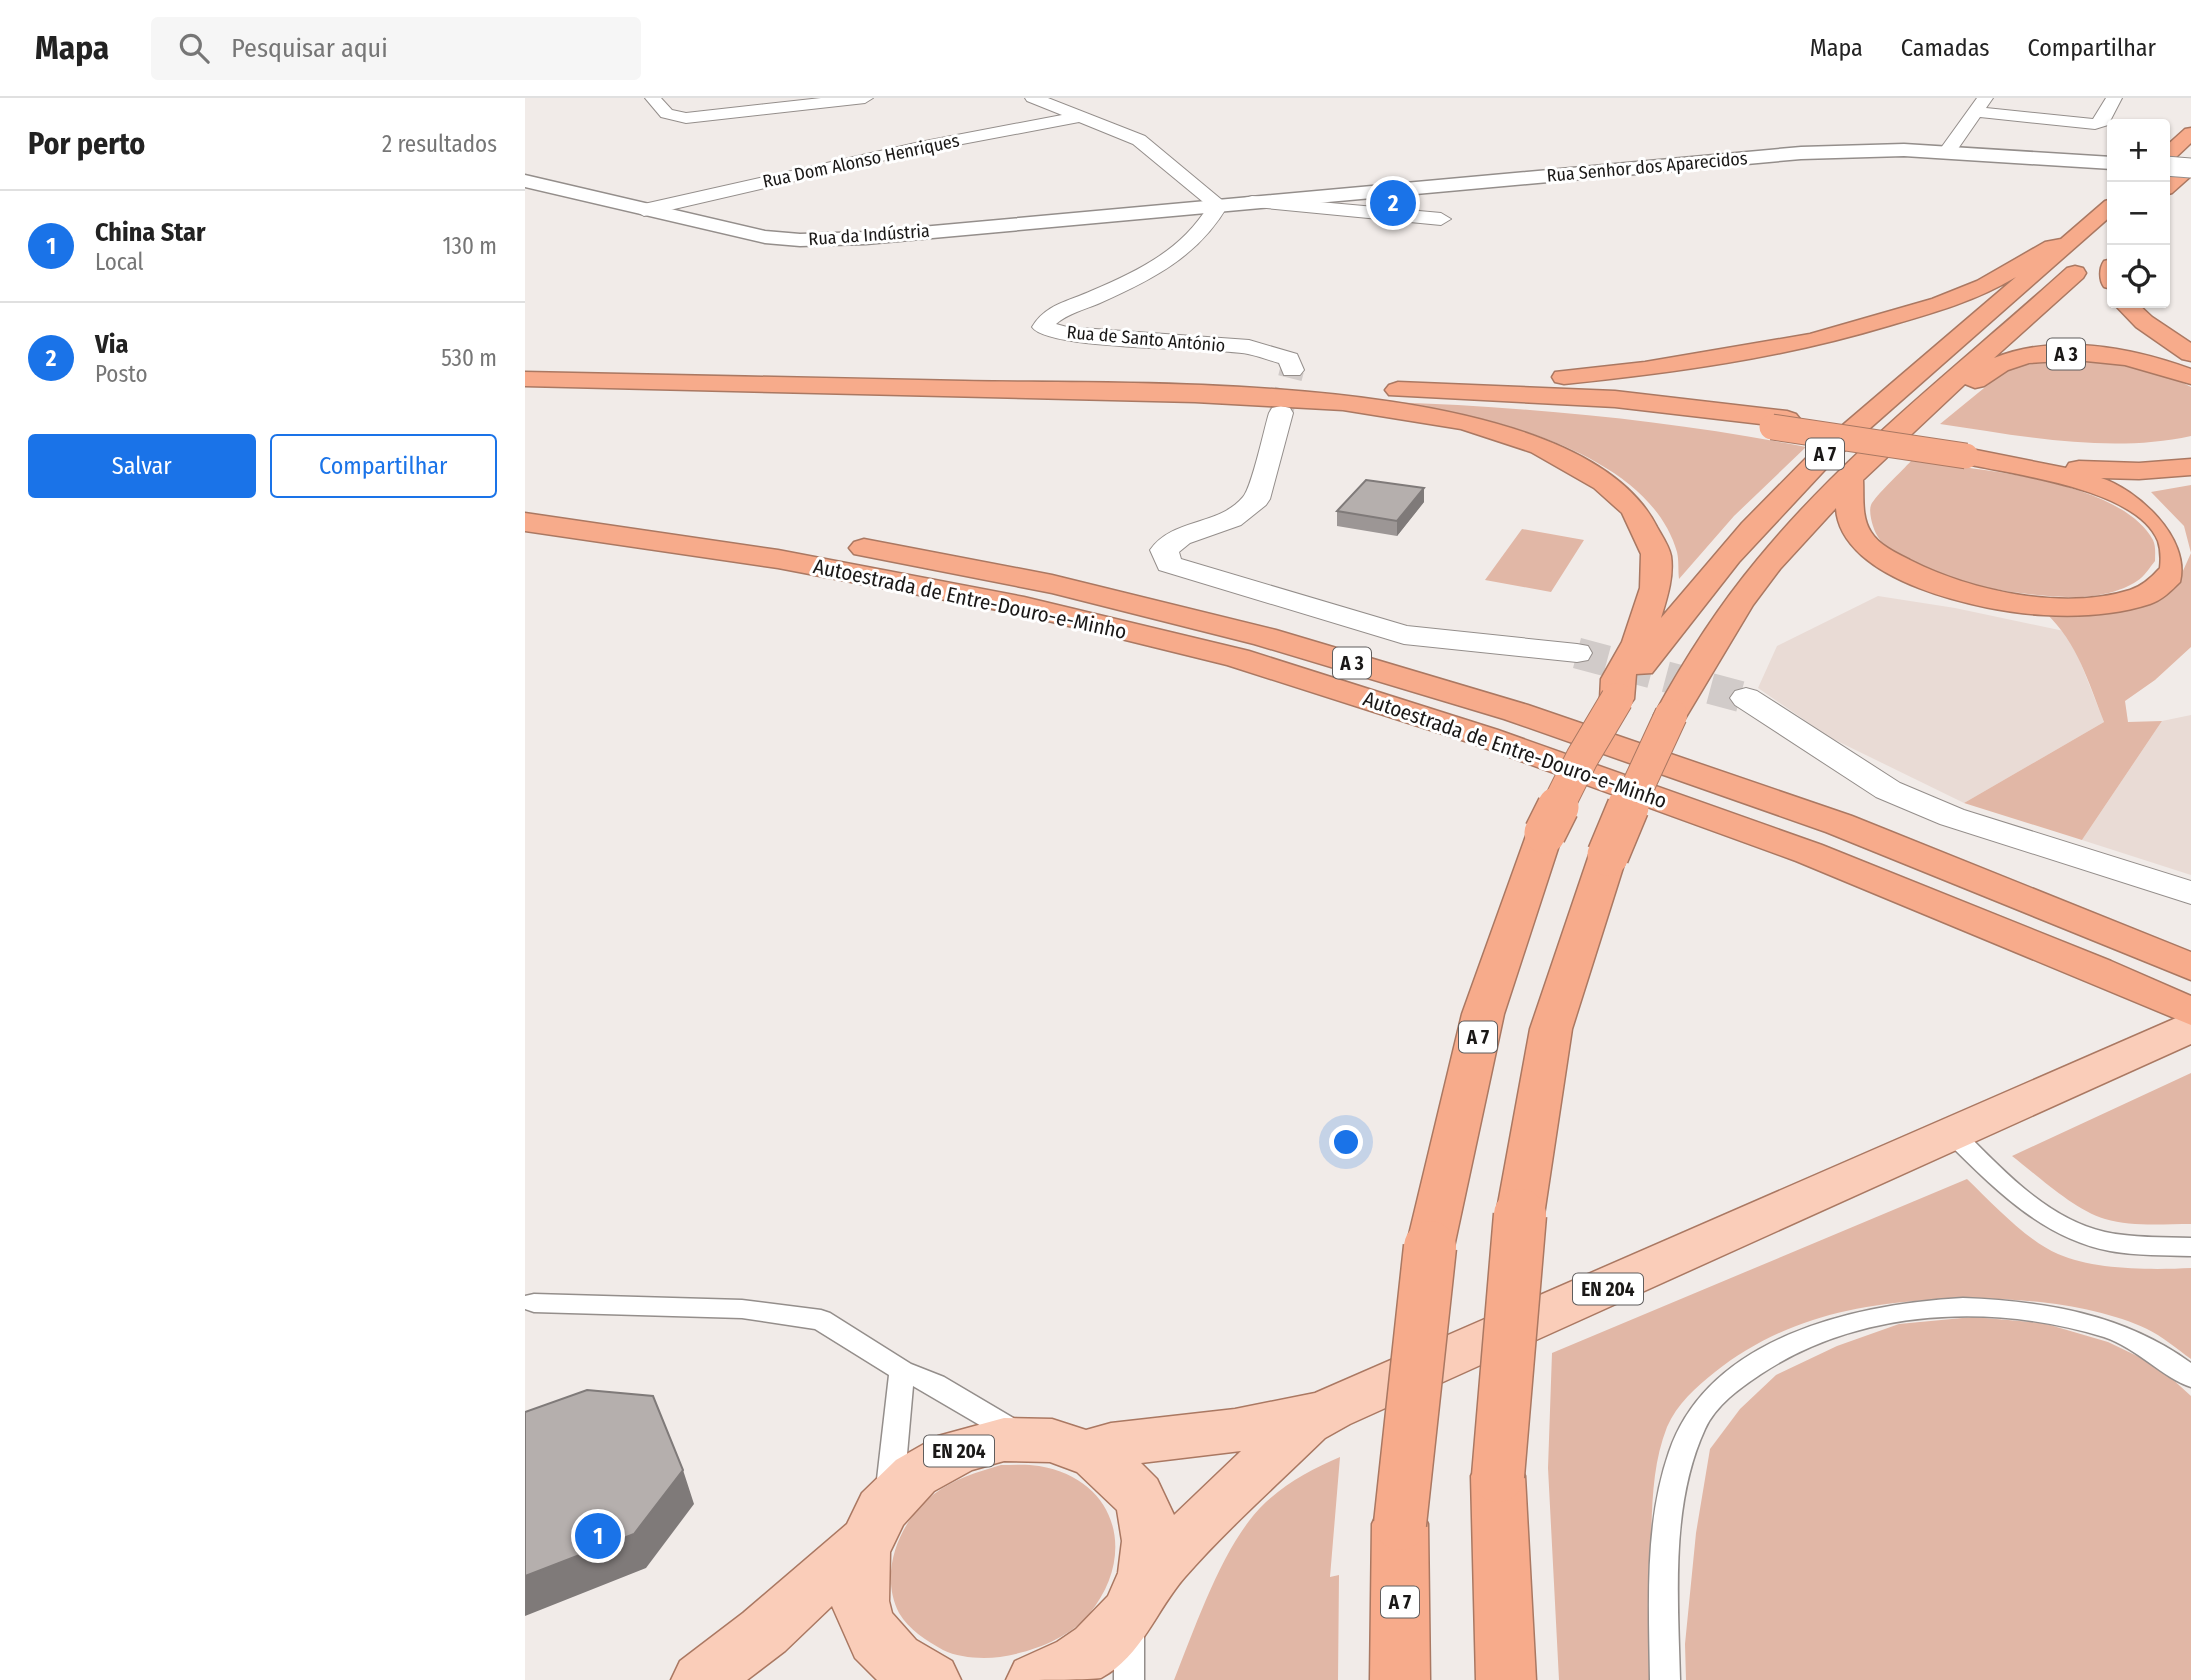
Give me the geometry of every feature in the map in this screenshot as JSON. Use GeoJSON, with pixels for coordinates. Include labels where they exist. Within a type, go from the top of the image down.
{"type":"FeatureCollection","features":[{"type":"Feature","properties":{"kind":"highway"},"geometry":{"type":"LineString","coordinates":[[2170,152],[2191,133]]}},
{"type":"Feature","properties":{"kind":"highway"},"geometry":{"type":"LineString","coordinates":[[2170,185],[2191,167]]}},
{"type":"Feature","properties":{"kind":"highway","name":"A 7"},"geometry":{"type":"LineString","coordinates":[[1400,1680],[1400,1524],[1430,1247],[1483,1014],[1545,833],[1582,758],[1617,699],[1683,608],[1789,489],[1826,453],[2107,209]]}},
{"type":"Feature","properties":{"kind":"highway"},"geometry":{"type":"LineString","coordinates":[[1249,384],[1477,382],[1564,377],[1732,356],[1813,341],[1940,304],[1985,286],[2052,246],[2068,244]]}},
{"type":"Feature","properties":{"kind":"highway","name":"A 7"},"geometry":{"type":"LineString","coordinates":[[1506,1680],[1498,1476],[1520,1215],[1551,1029],[1608,855],[1671,715],[1702,659],[1768,565],[1849,477],[1947,387],[2107,257]]}},
{"type":"Feature","properties":{"kind":"highway"},"geometry":{"type":"LineString","coordinates":[[2130,308],[2144,322],[2191,354]]}},
{"type":"Feature","properties":{"kind":"highway","name":"A 3"},"geometry":{"type":"LineString","coordinates":[[1947,387],[1967,387],[2004,362],[2049,354],[2097,355],[2134,360],[2191,377]]}},
{"type":"Feature","properties":{"kind":"highway"},"geometry":{"type":"LineString","coordinates":[[525,369],[1249,384],[1571,396],[1656,402],[1779,423]]}},
{"type":"Feature","properties":{"kind":"highway"},"geometry":{"type":"LineString","coordinates":[[525,379],[1195,394],[1343,402],[1466,422],[1541,446],[1604,482],[1634,509],[1656,554],[1655,588],[1638,642],[1617,679],[1617,699]]}},
{"type":"Feature","properties":{"kind":"highway","name":"A 7"},"geometry":{"type":"LineString","coordinates":[[1195,394],[1276,393],[1571,403],[1779,423],[1973,451],[2052,467],[2113,471],[2191,467]]}},
{"type":"Feature","properties":{"kind":"highway"},"geometry":{"type":"LineString","coordinates":[[1849,477],[1849,513],[1857,535],[1888,561],[1944,587],[1988,597],[2073,607],[2140,598],[2160,586],[2175,570],[2176,552],[2170,535],[2152,516],[2126,498],[2090,483],[1973,451]]}},
{"type":"Feature","properties":{"kind":"highway"},"geometry":{"type":"LineString","coordinates":[[1973,451],[2109,459],[2153,458],[2191,453]]}},
{"type":"Feature","properties":{"kind":"highway","name":"Autoestrada de Entre-Douro-e-Minho"},"geometry":{"type":"LineString","coordinates":[[525,498],[806,538],[1038,581],[1265,637],[1516,712],[1839,824],[2191,967]]}},
{"type":"Feature","properties":{"kind":"highway","name":"Autoestrada de Entre-Douro-e-Minho"},"geometry":{"type":"LineString","coordinates":[[525,522],[778,559],[1024,606],[1238,658],[1486,737],[1809,853],[2097,970],[2191,1012]]}},
{"type":"Feature","properties":{"kind":"main road","name":"EN 204"},"geometry":{"type":"LineString","coordinates":[[1036,1680],[1060,1672],[1099,1647],[1171,1553],[1306,1423],[1331,1409],[2191,1028]]}},
{"type":"Feature","properties":{"kind":"main road","name":"EN 204"},"geometry":{"type":"LineString","coordinates":[[1090,1451],[1111,1445],[1273,1425],[1331,1409]]}},
{"type":"Feature","properties":{"kind":"main road","name":"EN 204"},"geometry":{"type":"LineString","coordinates":[[877,1521],[916,1475],[950,1455],[985,1442],[1022,1437],[1058,1441],[1090,1451],[1120,1472],[1140,1499],[1151,1531],[1149,1567],[1137,1599]]}},
{"type":"Feature","properties":{"kind":"main road"},"geometry":{"type":"LineString","coordinates":[[701,1680],[764,1632],[877,1521]]}},
{"type":"Feature","properties":{"kind":"main road"},"geometry":{"type":"LineString","coordinates":[[877,1521],[857,1580],[863,1616],[882,1649],[913,1673],[931,1680]]}},
{"type":"Feature","properties":{"kind":"street"},"geometry":{"type":"LineString","coordinates":[[653,98],[663,112],[671,117],[686,118],[865,98]]}},
{"type":"Feature","properties":{"kind":"street"},"geometry":{"type":"LineString","coordinates":[[1034,98],[1139,140],[1218,205]]}},
{"type":"Feature","properties":{"kind":"street"},"geometry":{"type":"LineString","coordinates":[[1947,152],[1980,105],[2095,124],[2102,121],[2114,98]]}},
{"type":"Feature","properties":{"kind":"street","name":"Rua Dom Alonso Henriques"},"geometry":{"type":"LineString","coordinates":[[644,210],[920,147],[1079,117]]}},
{"type":"Feature","properties":{"kind":"street","name":"Rua Senhor dos Aparecidos"},"geometry":{"type":"LineString","coordinates":[[1218,205],[1801,153],[1947,152],[2107,163]]}},
{"type":"Feature","properties":{"kind":"street"},"geometry":{"type":"LineString","coordinates":[[2170,166],[2191,167]]}},
{"type":"Feature","properties":{"kind":"street","name":"Rua da Indústria"},"geometry":{"type":"LineString","coordinates":[[525,181],[765,237],[800,240],[866,238],[1218,205]]}},
{"type":"Feature","properties":{"kind":"street"},"geometry":{"type":"LineString","coordinates":[[1252,202],[1441,219]]}},
{"type":"Feature","properties":{"kind":"street","name":"Rua de Santo António"},"geometry":{"type":"LineString","coordinates":[[1218,205],[1213,216],[1192,241],[1157,268],[1049,317],[1043,327],[1066,334],[1249,347],[1289,359],[1292,370]]}},
{"type":"Feature","properties":{"kind":"street"},"geometry":{"type":"LineString","coordinates":[[1281,413],[1257,499],[1231,519],[1180,537],[1164,550],[1169,564],[1404,635],[1577,653]]}},
{"type":"Feature","properties":{"kind":"street"},"geometry":{"type":"LineString","coordinates":[[1746,698],[1888,790],[1952,817],[2191,893]]}},
{"type":"Feature","properties":{"kind":"lane"},"geometry":{"type":"LineString","coordinates":[[1954,1135],[2031,1206],[2067,1227],[2113,1242],[2140,1246],[2191,1247]]}},
{"type":"Feature","properties":{"kind":"lane"},"geometry":{"type":"LineString","coordinates":[[534,1303],[743,1309],[821,1320],[902,1371],[935,1384],[1022,1437]]}},
{"type":"Feature","properties":{"kind":"lane"},"geometry":{"type":"LineString","coordinates":[[1665,1680],[1664,1588],[1674,1478],[1693,1423],[1731,1379],[1787,1346],[1844,1325],[1899,1313],[1958,1306],[2000,1307],[2064,1317],[2122,1334],[2167,1358],[2191,1377]]}},
{"type":"Feature","properties":{"kind":"lane"},"geometry":{"type":"LineString","coordinates":[[877,1521],[902,1371]]}},
{"type":"Feature","properties":{"kind":"lane"},"geometry":{"type":"LineString","coordinates":[[1129,1680],[1137,1599]]}},
{"type":"Feature","properties":{"kind":"shaded area"},"geometry":{"type":"Polygon","coordinates":[[[2073,361],[2134,367],[2191,387],[2191,436],[2160,441],[2097,443],[2034,438],[1940,424],[2000,375],[2020,365],[2073,361]]]}},
{"type":"Feature","properties":{"kind":"shaded area"},"geometry":{"type":"Polygon","coordinates":[[[1390,402],[1599,416],[1703,429],[1806,447],[1734,516],[1679,579],[1677,552],[1660,517],[1633,487],[1597,463],[1556,443],[1513,427],[1427,407],[1390,402]]]}},
{"type":"Feature","properties":{"kind":"shaded area"},"geometry":{"type":"Polygon","coordinates":[[[1911,461],[2007,473],[2078,490],[2110,503],[2135,519],[2153,540],[2155,561],[2142,577],[2122,589],[2096,596],[2078,597],[1991,588],[1929,571],[1903,559],[1884,544],[1871,518],[1870,507],[1874,501],[1911,461]]]}},
{"type":"Feature","properties":{"kind":"shaded area"},"geometry":{"type":"Polygon","coordinates":[[[2191,485],[2191,553],[2184,526],[2151,492],[2191,485]]]}},
{"type":"Feature","properties":{"kind":"shaded area"},"geometry":{"type":"Polygon","coordinates":[[[1522,529],[1584,540],[1551,592],[1485,580],[1522,529]]]}},
{"type":"Feature","properties":{"kind":"shaded area"},"geometry":{"type":"Polygon","coordinates":[[[2191,553],[2191,647],[2155,680],[2125,701],[2128,722],[2162,721],[2082,840],[1964,803],[2104,722],[2074,650],[2046,613],[2178,582],[2191,553]]]}},
{"type":"Feature","properties":{"kind":"shaded area"},"geometry":{"type":"Polygon","coordinates":[[[1878,596],[1955,608],[2064,631],[2074,646],[2104,722],[1964,803],[1829,737],[1758,688],[1777,646],[1878,596]]]}},
{"type":"Feature","properties":{"kind":"shaded area"},"geometry":{"type":"Polygon","coordinates":[[[2191,715],[2191,875],[2082,840],[2162,721],[2191,715]]]}},
{"type":"Feature","properties":{"kind":"shaded area"},"geometry":{"type":"Polygon","coordinates":[[[2191,1073],[2191,1224],[2126,1223],[2093,1215],[2057,1192],[2012,1156],[2191,1073]]]}},
{"type":"Feature","properties":{"kind":"shaded area"},"geometry":{"type":"Polygon","coordinates":[[[1967,1179],[2022,1231],[2058,1254],[2106,1266],[2141,1269],[2191,1268],[2191,1359],[2153,1332],[2112,1316],[2027,1301],[1981,1299],[1935,1300],[1849,1310],[1800,1324],[1762,1342],[1726,1364],[1694,1390],[1671,1419],[1662,1441],[1653,1501],[1649,1614],[1650,1680],[1559,1680],[1548,1468],[1552,1353],[1967,1179]]]}},
{"type":"Feature","properties":{"kind":"shaded area"},"geometry":{"type":"Polygon","coordinates":[[[1973,1317],[2043,1323],[2108,1342],[2158,1366],[2191,1396],[2191,1680],[1686,1680],[1685,1644],[1696,1533],[1710,1449],[1740,1409],[1776,1375],[1837,1346],[1899,1324],[1973,1317]]]}},
{"type":"Feature","properties":{"kind":"shaded area"},"geometry":{"type":"Polygon","coordinates":[[[1340,1457],[1330,1577],[1339,1575],[1338,1680],[1174,1680],[1216,1577],[1249,1521],[1268,1500],[1290,1483],[1340,1457]]]}},
{"type":"Feature","properties":{"kind":"shaded area"},"geometry":{"type":"Polygon","coordinates":[[[1001,1465],[1039,1466],[1066,1474],[1087,1486],[1102,1503],[1112,1523],[1115,1545],[1113,1568],[1104,1591],[1089,1614],[1071,1631],[1024,1652],[978,1658],[956,1655],[924,1638],[903,1619],[893,1597],[892,1564],[902,1532],[911,1518],[934,1494],[975,1473],[1001,1465]]]}},
{"type":"Feature","properties":{"kind":"building"},"geometry":{"type":"Polygon","coordinates":[[[1366,480],[1424,488],[1397,521],[1337,511],[1366,480]]]}},
{"type":"Feature","properties":{"kind":"building"},"geometry":{"type":"Polygon","coordinates":[[[587,1390],[653,1396],[683,1470],[634,1534],[525,1576],[525,1412],[587,1390]]]}},
{"type":"Feature","properties":{"kind":"tunnel"},"geometry":{"type":"LineString","coordinates":[[1281,413],[1292,370]]}},
{"type":"Feature","properties":{"kind":"tunnel"},"geometry":{"type":"LineString","coordinates":[[1577,653],[1746,698]]}},
{"type":"Feature","properties":{"kind":"place","name":"Via"},"geometry":{"type":"Point","coordinates":[1393,203]}},
{"type":"Feature","properties":{"kind":"place","name":"China Star"},"geometry":{"type":"Point","coordinates":[598,1536]}}]}
